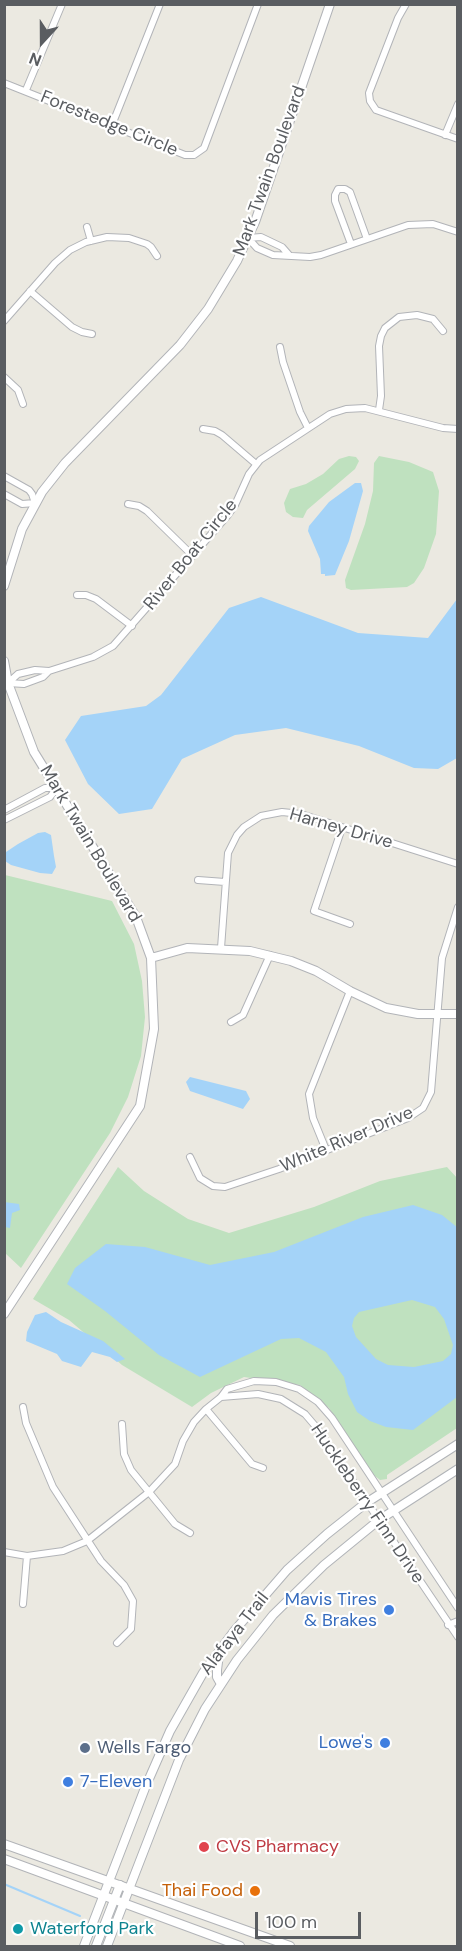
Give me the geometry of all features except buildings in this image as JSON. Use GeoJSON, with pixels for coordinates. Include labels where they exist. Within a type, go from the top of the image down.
{"type":"FeatureCollection","features":[{"type":"Feature","properties":{"kind":"main road","name":"Alafaya Trail"},"geometry":{"type":"LineString","coordinates":[[84,1947],[144,1788],[170,1731],[203,1673],[251,1609],[287,1570],[327,1534],[366,1503],[458,1444]]}},
{"type":"Feature","properties":{"kind":"main road","name":"Alafaya Trail"},"geometry":{"type":"LineString","coordinates":[[107,1947],[179,1760],[221,1684],[255,1637],[294,1593],[324,1565],[379,1520],[458,1469]]}},
{"type":"Feature","properties":{"kind":"main road"},"geometry":{"type":"LineString","coordinates":[[220,1651],[217,1677],[221,1684]]}},
{"type":"Feature","properties":{"kind":"main road"},"geometry":{"type":"LineString","coordinates":[[96,1947],[120,1885]]}},
{"type":"Feature","properties":{"kind":"street"},"geometry":{"type":"LineString","coordinates":[[26,90],[62,4]]}},
{"type":"Feature","properties":{"kind":"street"},"geometry":{"type":"LineString","coordinates":[[112,125],[160,4]]}},
{"type":"Feature","properties":{"kind":"street","name":"Forestedge Circle"},"geometry":{"type":"LineString","coordinates":[[4,83],[185,155],[194,154],[204,148],[258,4]]}},
{"type":"Feature","properties":{"kind":"street","name":"Mark Twain Boulevard"},"geometry":{"type":"LineString","coordinates":[[4,586],[15,546],[35,503],[65,463],[185,340],[219,292],[248,238],[330,4]]}},
{"type":"Feature","properties":{"kind":"street"},"geometry":{"type":"LineString","coordinates":[[405,4],[369,93],[370,101],[376,110],[458,140]]}},
{"type":"Feature","properties":{"kind":"street"},"geometry":{"type":"LineString","coordinates":[[446,135],[458,104]]}},
{"type":"Feature","properties":{"kind":"street"},"geometry":{"type":"LineString","coordinates":[[351,244],[335,198],[336,192],[341,188],[350,192],[368,238]]}},
{"type":"Feature","properties":{"kind":"street"},"geometry":{"type":"LineString","coordinates":[[248,238],[257,248],[273,255],[303,257],[316,256],[414,224],[433,224],[458,232]]}},
{"type":"Feature","properties":{"kind":"street"},"geometry":{"type":"LineString","coordinates":[[87,227],[91,241]]}},
{"type":"Feature","properties":{"kind":"street"},"geometry":{"type":"LineString","coordinates":[[4,321],[60,258],[70,250],[91,241],[114,237],[136,240],[151,247],[157,256]]}},
{"type":"Feature","properties":{"kind":"street"},"geometry":{"type":"LineString","coordinates":[[248,238],[261,237],[282,247],[289,255]]}},
{"type":"Feature","properties":{"kind":"street"},"geometry":{"type":"LineString","coordinates":[[30,291],[72,327],[82,332],[92,333]]}},
{"type":"Feature","properties":{"kind":"street"},"geometry":{"type":"LineString","coordinates":[[379,410],[381,396],[379,346],[385,328],[399,317],[417,315],[433,319],[443,331]]}},
{"type":"Feature","properties":{"kind":"street"},"geometry":{"type":"LineString","coordinates":[[280,347],[283,362],[308,428]]}},
{"type":"Feature","properties":{"kind":"street"},"geometry":{"type":"LineString","coordinates":[[4,377],[18,390],[23,404]]}},
{"type":"Feature","properties":{"kind":"street","name":"River Boat Circle"},"geometry":{"type":"LineString","coordinates":[[8,682],[24,684],[43,677],[50,671],[100,654],[113,646],[232,510],[249,474],[256,465],[265,456],[330,414],[346,409],[365,408],[443,428],[458,429]]}},
{"type":"Feature","properties":{"kind":"street"},"geometry":{"type":"LineString","coordinates":[[203,429],[222,435],[256,465]]}},
{"type":"Feature","properties":{"kind":"street"},"geometry":{"type":"LineString","coordinates":[[4,476],[29,490],[35,503],[22,504],[4,494]]}},
{"type":"Feature","properties":{"kind":"street"},"geometry":{"type":"LineString","coordinates":[[128,504],[139,506],[147,511],[193,556]]}},
{"type":"Feature","properties":{"kind":"street"},"geometry":{"type":"LineString","coordinates":[[77,595],[86,595],[96,599],[132,626]]}},
{"type":"Feature","properties":{"kind":"street","name":"Mark Twain Boulevard"},"geometry":{"type":"LineString","coordinates":[[4,661],[8,682],[34,752],[136,917],[151,958],[154,1029],[140,1106],[4,1314]]}},
{"type":"Feature","properties":{"kind":"street","name":"River Boat Circle"},"geometry":{"type":"LineString","coordinates":[[8,682],[18,674],[35,670],[50,671]]}},
{"type":"Feature","properties":{"kind":"street"},"geometry":{"type":"LineString","coordinates":[[4,810],[45,788],[57,788]]}},
{"type":"Feature","properties":{"kind":"street"},"geometry":{"type":"LineString","coordinates":[[4,820],[50,797],[57,788]]}},
{"type":"Feature","properties":{"kind":"street","name":"Harney Drive"},"geometry":{"type":"LineString","coordinates":[[221,948],[226,862],[233,843],[244,827],[254,819],[271,813],[290,812],[458,864]]}},
{"type":"Feature","properties":{"kind":"street"},"geometry":{"type":"LineString","coordinates":[[342,828],[314,911],[350,924]]}},
{"type":"Feature","properties":{"kind":"street"},"geometry":{"type":"LineString","coordinates":[[198,880],[225,882]]}},
{"type":"Feature","properties":{"kind":"street","name":"White River Drive"},"geometry":{"type":"LineString","coordinates":[[190,1157],[200,1178],[213,1186],[225,1187],[279,1169],[408,1118],[423,1108],[431,1092],[442,958],[458,907]]}},
{"type":"Feature","properties":{"kind":"street"},"geometry":{"type":"LineString","coordinates":[[151,958],[187,948],[235,949],[270,955],[316,971],[386,1008],[418,1014],[458,1014]]}},
{"type":"Feature","properties":{"kind":"street"},"geometry":{"type":"LineString","coordinates":[[231,1022],[243,1015],[270,955]]}},
{"type":"Feature","properties":{"kind":"street"},"geometry":{"type":"LineString","coordinates":[[326,1150],[313,1118],[309,1094],[350,991]]}},
{"type":"Feature","properties":{"kind":"street","name":"Huckleberry Finn Drive"},"geometry":{"type":"LineString","coordinates":[[4,1552],[27,1556],[63,1551],[87,1540],[150,1492],[175,1464],[183,1441],[194,1422],[227,1389],[254,1381],[276,1382],[299,1389],[318,1402],[332,1418],[458,1608]]}},
{"type":"Feature","properties":{"kind":"street","name":"Huckleberry Finn Drive"},"geometry":{"type":"LineString","coordinates":[[221,1397],[258,1394],[281,1399],[305,1414],[317,1428],[458,1638]]}},
{"type":"Feature","properties":{"kind":"street"},"geometry":{"type":"LineString","coordinates":[[23,1407],[26,1423],[41,1464],[53,1487],[101,1561],[124,1585],[133,1601],[131,1629],[117,1642]]}},
{"type":"Feature","properties":{"kind":"street"},"geometry":{"type":"LineString","coordinates":[[206,1409],[252,1464],[263,1468]]}},
{"type":"Feature","properties":{"kind":"street"},"geometry":{"type":"LineString","coordinates":[[122,1424],[124,1454],[131,1470],[175,1524],[190,1533]]}},
{"type":"Feature","properties":{"kind":"street"},"geometry":{"type":"LineString","coordinates":[[23,1604],[27,1556]]}},
{"type":"Feature","properties":{"kind":"street"},"geometry":{"type":"LineString","coordinates":[[448,1625],[458,1621]]}},
{"type":"Feature","properties":{"kind":"street"},"geometry":{"type":"LineString","coordinates":[[4,1844],[290,1947]]}},
{"type":"Feature","properties":{"kind":"street"},"geometry":{"type":"LineString","coordinates":[[4,1859],[240,1947]]}},
{"type":"Feature","properties":{"kind":"green space"},"geometry":{"type":"Polygon","coordinates":[[[349,456],[356,457],[359,461],[355,469],[307,510],[303,518],[293,517],[286,512],[284,503],[290,489],[306,484],[323,474],[339,459],[349,456]]]}},
{"type":"Feature","properties":{"kind":"green space"},"geometry":{"type":"Polygon","coordinates":[[[379,456],[409,462],[433,472],[439,491],[436,534],[424,568],[414,583],[407,587],[351,590],[346,588],[345,580],[365,524],[373,491],[374,463],[379,456]]]}},
{"type":"Feature","properties":{"kind":"green space"},"geometry":{"type":"Polygon","coordinates":[[[5,875],[112,901],[134,944],[142,981],[145,1017],[141,1056],[128,1097],[110,1133],[21,1268],[5,1253],[5,875]]]}},
{"type":"Feature","properties":{"kind":"green space"},"geometry":{"type":"Polygon","coordinates":[[[118,1167],[144,1191],[188,1219],[229,1233],[314,1207],[380,1181],[447,1167],[458,1179],[457,1428],[387,1475],[387,1479],[380,1480],[370,1472],[329,1408],[300,1385],[244,1377],[211,1393],[192,1407],[122,1365],[69,1320],[33,1299],[118,1167]]]}},
{"type":"Feature","properties":{"kind":"water"},"geometry":{"type":"Polygon","coordinates":[[[355,483],[361,483],[363,491],[349,541],[335,575],[325,576],[321,574],[320,559],[308,531],[309,526],[329,502],[355,483]]]}},
{"type":"Feature","properties":{"kind":"water"},"geometry":{"type":"Polygon","coordinates":[[[261,597],[358,633],[428,638],[457,599],[457,758],[438,769],[414,768],[359,746],[286,728],[235,735],[182,759],[152,809],[119,814],[88,784],[65,740],[81,716],[146,706],[161,695],[229,608],[261,597]]]}},
{"type":"Feature","properties":{"kind":"water"},"geometry":{"type":"Polygon","coordinates":[[[45,832],[51,835],[56,867],[52,874],[11,865],[5,861],[6,852],[38,833],[45,832]]]}},
{"type":"Feature","properties":{"kind":"water"},"geometry":{"type":"Polygon","coordinates":[[[190,1077],[246,1091],[250,1099],[243,1109],[190,1091],[186,1082],[190,1077]]]}},
{"type":"Feature","properties":{"kind":"water"},"geometry":{"type":"Polygon","coordinates":[[[4,1202],[19,1204],[20,1210],[12,1213],[10,1228],[5,1227],[4,1202]]]}},
{"type":"Feature","properties":{"kind":"water"},"geometry":{"type":"Polygon","coordinates":[[[413,1205],[442,1215],[458,1228],[457,1397],[413,1430],[386,1427],[370,1421],[357,1412],[348,1394],[344,1377],[326,1352],[299,1338],[281,1339],[200,1377],[159,1355],[105,1311],[67,1284],[75,1268],[106,1244],[145,1247],[210,1265],[274,1252],[363,1217],[413,1205]],[[412,1300],[359,1312],[352,1326],[356,1337],[376,1359],[388,1365],[414,1367],[443,1361],[451,1354],[453,1345],[444,1319],[435,1307],[412,1300]]]}},
{"type":"Feature","properties":{"kind":"water"},"geometry":{"type":"Polygon","coordinates":[[[46,1312],[61,1322],[103,1341],[125,1359],[117,1362],[110,1357],[92,1352],[81,1367],[62,1361],[57,1354],[26,1341],[27,1332],[35,1315],[46,1312]]]}},
{"type":"Feature","properties":{"kind":"waterway"},"geometry":{"type":"LineString","coordinates":[[4,1884],[80,1916]]}},
{"type":"Feature","properties":{"kind":"place","name":"Mavis Tires & Brakes"},"geometry":{"type":"Point","coordinates":[389,1610]}},
{"type":"Feature","properties":{"kind":"place","name":"Lowe's"},"geometry":{"type":"Point","coordinates":[385,1743]}},
{"type":"Feature","properties":{"kind":"place","name":"Wells Fargo"},"geometry":{"type":"Point","coordinates":[85,1748]}},
{"type":"Feature","properties":{"kind":"place","name":"7-Eleven"},"geometry":{"type":"Point","coordinates":[68,1782]}},
{"type":"Feature","properties":{"kind":"place","name":"CVS Pharmacy"},"geometry":{"type":"Point","coordinates":[204,1847]}},
{"type":"Feature","properties":{"kind":"place","name":"Thai Food"},"geometry":{"type":"Point","coordinates":[255,1891]}},
{"type":"Feature","properties":{"kind":"place","name":"Waterford Park"},"geometry":{"type":"Point","coordinates":[18,1929]}}]}
